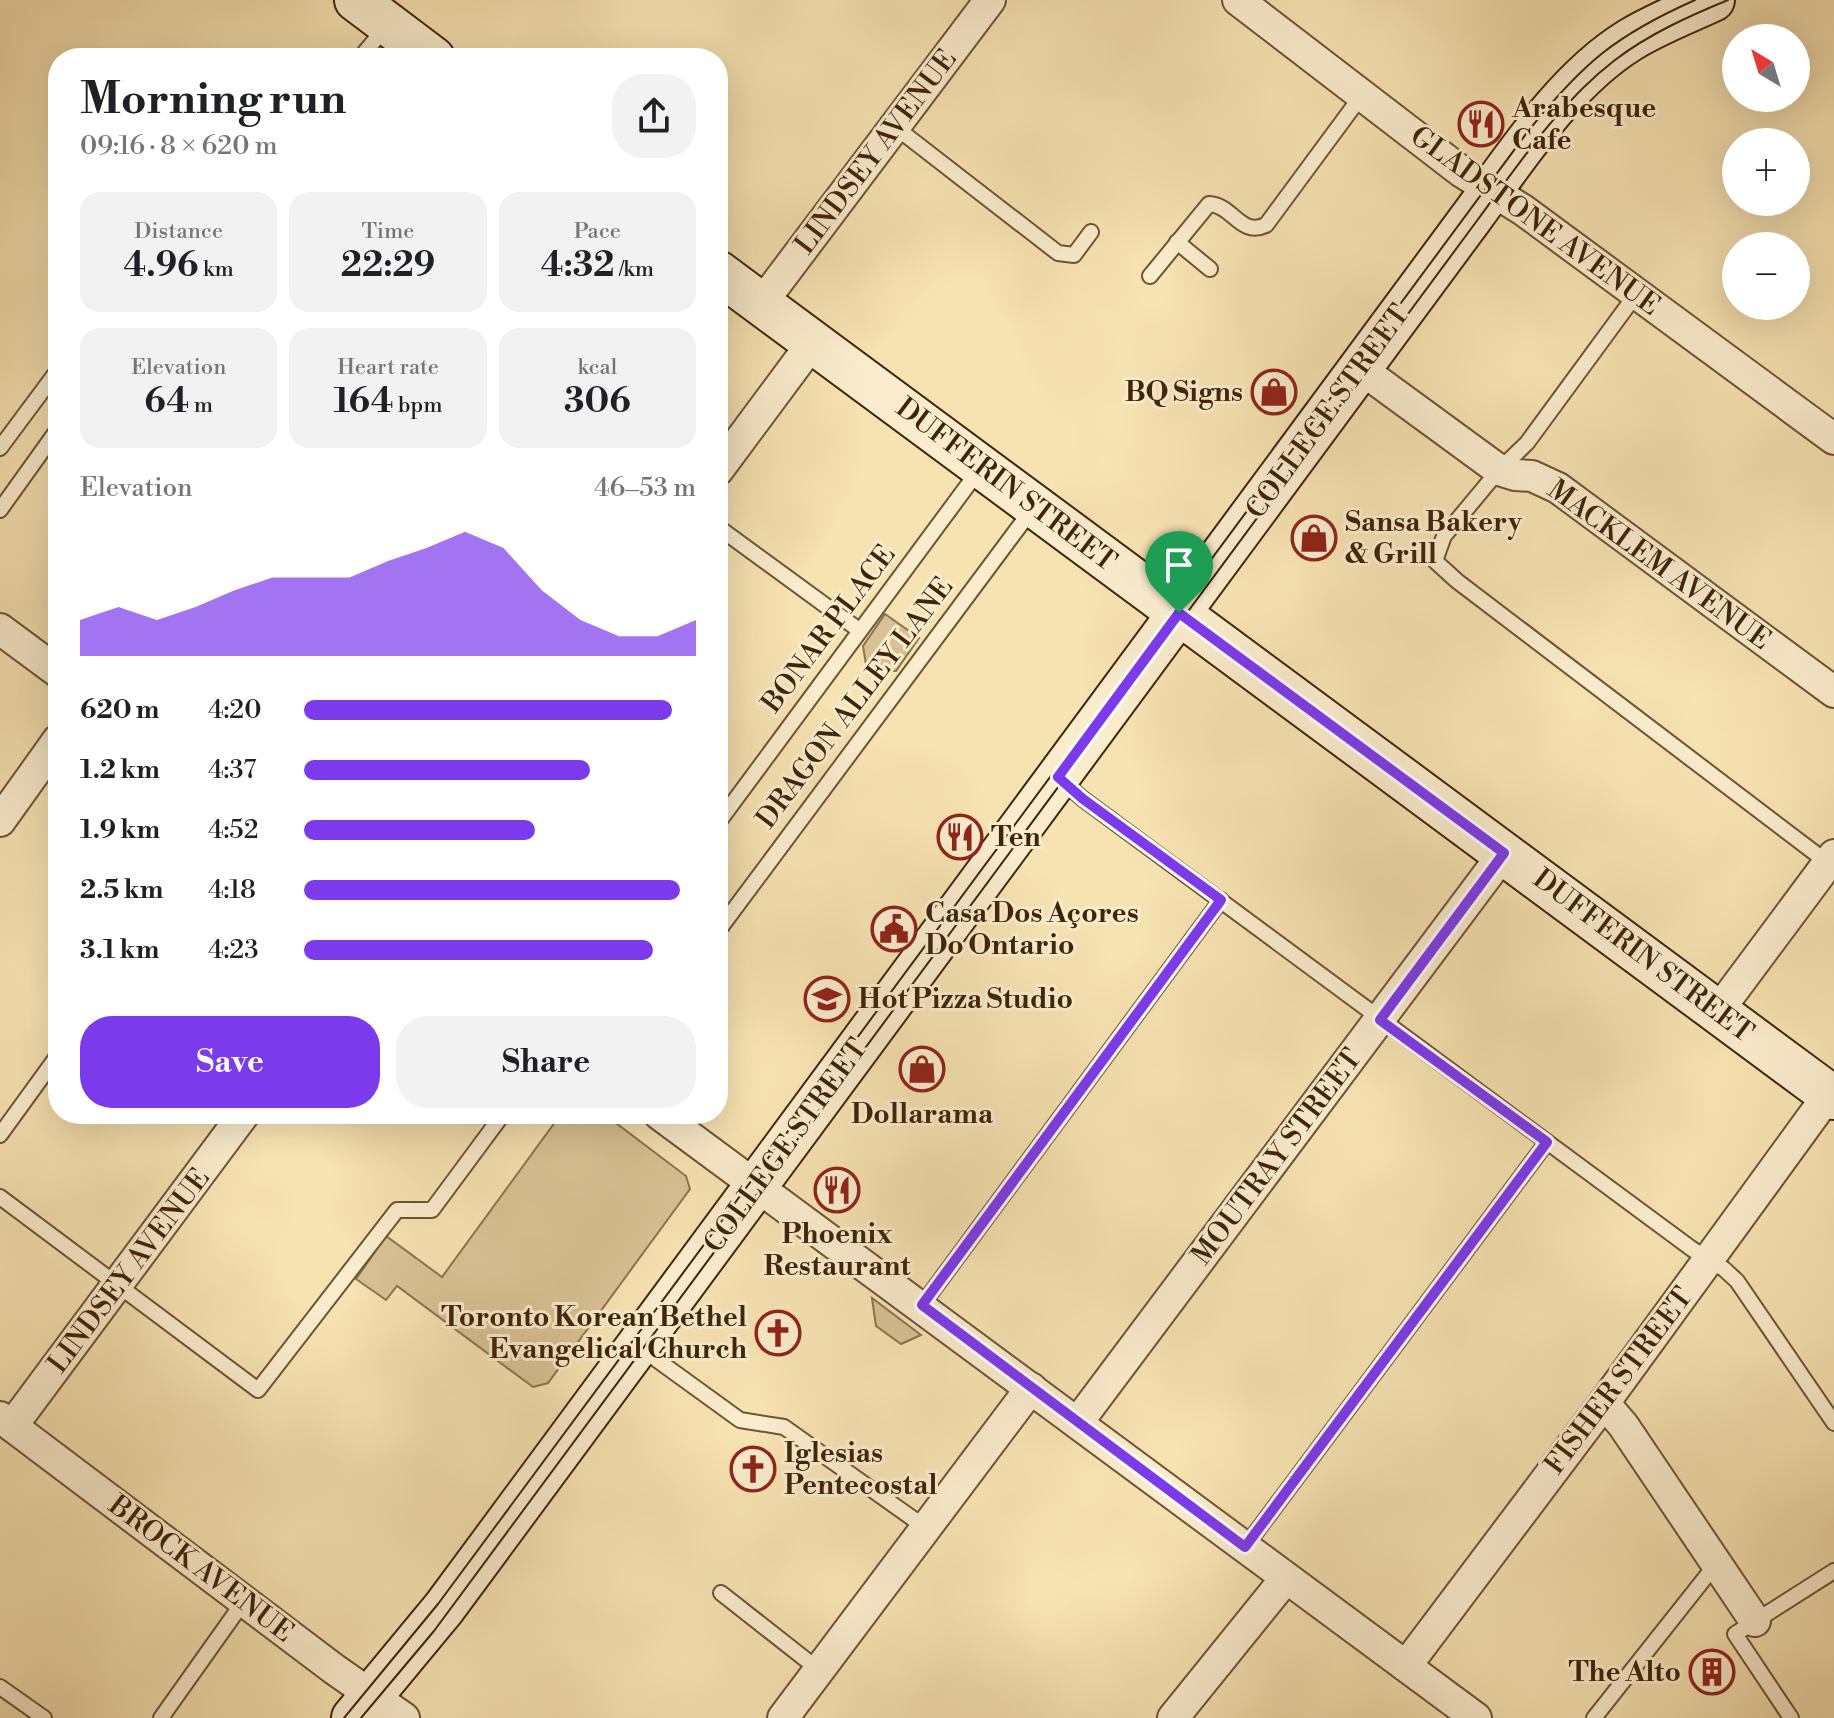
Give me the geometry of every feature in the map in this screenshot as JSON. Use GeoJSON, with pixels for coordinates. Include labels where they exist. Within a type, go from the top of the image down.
{"type":"FeatureCollection","features":[{"type":"Feature","properties":{"kind":"main road","name":"COLLEGE STREET"},"geometry":{"type":"LineString","coordinates":[[376,1711],[444,1608],[1491,190],[1588,72],[1627,41],[1713,0]]}},
{"type":"Feature","properties":{"kind":"main road"},"geometry":{"type":"LineString","coordinates":[[372,12],[420,48]]}},
{"type":"Feature","properties":{"kind":"main road","name":"DUFFERIN STREET"},"geometry":{"type":"LineString","coordinates":[[728,279],[1831,1096]]}},
{"type":"Feature","properties":{"kind":"street","name":"LINDSEY AVENUE"},"geometry":{"type":"LineString","coordinates":[[761,304],[990,0]]}},
{"type":"Feature","properties":{"kind":"street","name":"GLADSTONE AVENUE"},"geometry":{"type":"LineString","coordinates":[[1238,0],[1362,95],[1834,439]]}},
{"type":"Feature","properties":{"kind":"street"},"geometry":{"type":"LineString","coordinates":[[728,457],[813,342]]}},
{"type":"Feature","properties":{"kind":"street","name":"MACKLEM AVENUE"},"geometry":{"type":"LineString","coordinates":[[1361,369],[1499,470],[1532,476],[1558,488],[1834,692]]}},
{"type":"Feature","properties":{"kind":"street"},"geometry":{"type":"LineString","coordinates":[[0,629],[48,665]]}},
{"type":"Feature","properties":{"kind":"street"},"geometry":{"type":"LineString","coordinates":[[0,821],[48,754]]}},
{"type":"Feature","properties":{"kind":"street","name":"MOUTRAY STREET"},"geometry":{"type":"LineString","coordinates":[[1078,1422],[1504,853]]}},
{"type":"Feature","properties":{"kind":"street"},"geometry":{"type":"LineString","coordinates":[[1718,1011],[1831,859]]}},
{"type":"Feature","properties":{"kind":"street","name":"FISHER STREET"},"geometry":{"type":"LineString","coordinates":[[1406,1666],[1831,1096]]}},
{"type":"Feature","properties":{"kind":"street","name":"LINDSEY AVENUE"},"geometry":{"type":"LineString","coordinates":[[6,1422],[118,1286],[237,1124]]}},
{"type":"Feature","properties":{"kind":"street"},"geometry":{"type":"LineString","coordinates":[[673,1124],[784,1208],[922,1305],[1476,1718]]}},
{"type":"Feature","properties":{"kind":"street"},"geometry":{"type":"LineString","coordinates":[[783,1718],[1031,1388]]}},
{"type":"Feature","properties":{"kind":"street"},"geometry":{"type":"LineString","coordinates":[[1604,1403],[1623,1425],[1755,1621]]}},
{"type":"Feature","properties":{"kind":"street","name":"BROCK AVENUE"},"geometry":{"type":"LineString","coordinates":[[6,1422],[244,1601],[376,1711]]}},
{"type":"Feature","properties":{"kind":"street"},"geometry":{"type":"LineString","coordinates":[[1173,1718],[1286,1578]]}},
{"type":"Feature","properties":{"kind":"lane"},"geometry":{"type":"LineString","coordinates":[[363,48],[372,12]]}},
{"type":"Feature","properties":{"kind":"lane"},"geometry":{"type":"LineString","coordinates":[[1150,276],[1209,204],[1216,204],[1246,227],[1256,229],[1266,225],[1362,95]]}},
{"type":"Feature","properties":{"kind":"lane"},"geometry":{"type":"LineString","coordinates":[[894,126],[1058,253],[1074,255],[1091,232]]}},
{"type":"Feature","properties":{"kind":"lane"},"geometry":{"type":"LineString","coordinates":[[1177,242],[1210,269]]}},
{"type":"Feature","properties":{"kind":"lane"},"geometry":{"type":"LineString","coordinates":[[1637,293],[1527,443],[1499,470],[1444,536],[1435,561],[1457,581],[1831,859]]}},
{"type":"Feature","properties":{"kind":"lane"},"geometry":{"type":"LineString","coordinates":[[0,448],[48,383]]}},
{"type":"Feature","properties":{"kind":"lane"},"geometry":{"type":"LineString","coordinates":[[0,510],[48,443]]}},
{"type":"Feature","properties":{"kind":"lane","name":"BONAR PLACE"},"geometry":{"type":"LineString","coordinates":[[728,809],[981,467]]}},
{"type":"Feature","properties":{"kind":"lane","name":"DRAGON ALLEY LANE"},"geometry":{"type":"LineString","coordinates":[[728,918],[1034,505]]}},
{"type":"Feature","properties":{"kind":"lane"},"geometry":{"type":"LineString","coordinates":[[728,534],[859,630]]}},
{"type":"Feature","properties":{"kind":"lane"},"geometry":{"type":"LineString","coordinates":[[1058,777],[1083,799],[1380,1020],[1737,1281],[1834,1423]]}},
{"type":"Feature","properties":{"kind":"lane"},"geometry":{"type":"LineString","coordinates":[[922,1305],[1221,900]]}},
{"type":"Feature","properties":{"kind":"lane"},"geometry":{"type":"LineString","coordinates":[[0,1135],[48,1069]]}},
{"type":"Feature","properties":{"kind":"lane"},"geometry":{"type":"LineString","coordinates":[[0,1197],[258,1390],[397,1210],[432,1210],[496,1124]]}},
{"type":"Feature","properties":{"kind":"lane"},"geometry":{"type":"LineString","coordinates":[[1245,1547],[1547,1142]]}},
{"type":"Feature","properties":{"kind":"lane"},"geometry":{"type":"LineString","coordinates":[[638,1346],[740,1420],[784,1427],[926,1528]]}},
{"type":"Feature","properties":{"kind":"lane"},"geometry":{"type":"LineString","coordinates":[[1594,1718],[1717,1563]]}},
{"type":"Feature","properties":{"kind":"lane"},"geometry":{"type":"LineString","coordinates":[[1791,1718],[1735,1634],[1834,1571]]}},
{"type":"Feature","properties":{"kind":"lane"},"geometry":{"type":"LineString","coordinates":[[721,1593],[819,1670]]}},
{"type":"Feature","properties":{"kind":"lane"},"geometry":{"type":"LineString","coordinates":[[161,1718],[244,1601]]}},
{"type":"Feature","properties":{"kind":"lane"},"geometry":{"type":"LineString","coordinates":[[0,1687],[44,1718]]}},
{"type":"Feature","properties":{"kind":"shaded area"},"geometry":{"type":"Polygon","coordinates":[[[885,614],[919,638],[896,671],[867,671],[863,646],[885,614]]]}},
{"type":"Feature","properties":{"kind":"shaded area"},"geometry":{"type":"Polygon","coordinates":[[[554,1124],[617,1124],[686,1176],[690,1189],[548,1383],[533,1387],[397,1286],[386,1300],[356,1279],[386,1236],[442,1277],[554,1124]]]}},
{"type":"Feature","properties":{"kind":"shaded area"},"geometry":{"type":"Polygon","coordinates":[[[872,1298],[921,1335],[901,1344],[876,1326],[872,1298]]]}},
{"type":"Feature","properties":{"kind":"tram line"},"geometry":{"type":"LineString","coordinates":[[344,1718],[438,1604],[1529,130],[1567,86],[1603,53],[1643,26],[1695,0]]}},
{"type":"Feature","properties":{"kind":"tram line"},"geometry":{"type":"LineString","coordinates":[[361,1718],[434,1631],[1540,136],[1576,95],[1615,60],[1670,26],[1728,0]]}},
{"type":"Feature","properties":{"kind":"place","name":"Arabesque Cafe"},"geometry":{"type":"Point","coordinates":[1481,124]}},
{"type":"Feature","properties":{"kind":"place","name":"BQ Signs"},"geometry":{"type":"Point","coordinates":[1274,392]}},
{"type":"Feature","properties":{"kind":"place","name":"Sansa Bakery & Grill"},"geometry":{"type":"Point","coordinates":[1314,538]}},
{"type":"Feature","properties":{"kind":"place","name":"Ten"},"geometry":{"type":"Point","coordinates":[960,837]}},
{"type":"Feature","properties":{"kind":"place","name":"Casa Dos Açores Do Ontario"},"geometry":{"type":"Point","coordinates":[894,929]}},
{"type":"Feature","properties":{"kind":"place","name":"Hot Pizza Studio"},"geometry":{"type":"Point","coordinates":[827,999]}},
{"type":"Feature","properties":{"kind":"place","name":"Dollarama"},"geometry":{"type":"Point","coordinates":[922,1069]}},
{"type":"Feature","properties":{"kind":"place","name":"Phoenix Restaurant"},"geometry":{"type":"Point","coordinates":[837,1190]}},
{"type":"Feature","properties":{"kind":"place","name":"Toronto Korean Bethel Evangelical Church"},"geometry":{"type":"Point","coordinates":[778,1333]}},
{"type":"Feature","properties":{"kind":"place","name":"Iglesias Pentecostal"},"geometry":{"type":"Point","coordinates":[753,1469]}},
{"type":"Feature","properties":{"kind":"place","name":"The Alto"},"geometry":{"type":"Point","coordinates":[1712,1672]}},
{"type":"Feature","properties":{"kind":"route"},"geometry":{"type":"LineString","coordinates":[[1179,613],[1504,853],[1380,1020],[1547,1142],[1245,1547],[922,1305],[1221,900],[1083,799],[1058,777],[1179,613]]}}]}
